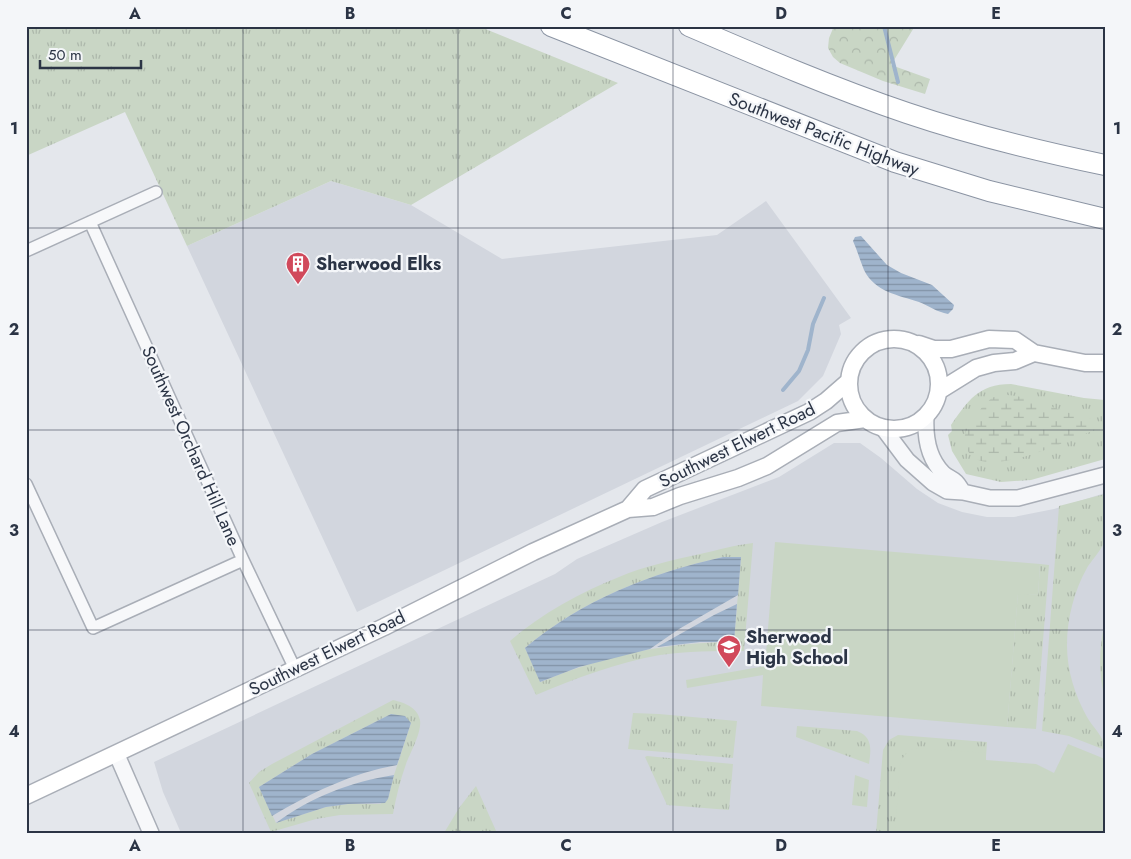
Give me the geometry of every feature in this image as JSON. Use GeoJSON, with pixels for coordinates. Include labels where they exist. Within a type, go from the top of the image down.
{"type":"FeatureCollection","features":[{"type":"Feature","properties":{"kind":"highway","name":"Southwest Pacific Highway"},"geometry":{"type":"LineString","coordinates":[[551,26],[895,162],[988,191],[1105,220]]}},
{"type":"Feature","properties":{"kind":"highway"},"geometry":{"type":"LineString","coordinates":[[689,26],[792,70],[909,114],[1020,146],[1105,165]]}},
{"type":"Feature","properties":{"kind":"main road"},"geometry":{"type":"LineString","coordinates":[[913,342],[925,351],[934,362],[939,376],[939,391],[935,405],[926,416],[914,425],[899,430],[883,428],[865,419],[856,408],[850,395],[849,381],[851,371],[860,353],[874,344],[888,339],[901,339],[913,342],[934,349],[951,349],[989,340],[1014,340],[1034,353],[1070,360],[1105,363]]}},
{"type":"Feature","properties":{"kind":"main road"},"geometry":{"type":"LineString","coordinates":[[939,391],[976,368],[994,362],[1015,360],[1034,353]]}},
{"type":"Feature","properties":{"kind":"main road","name":"Southwest Elwert Road"},"geometry":{"type":"LineString","coordinates":[[628,509],[645,489],[809,412],[826,402],[849,381]]}},
{"type":"Feature","properties":{"kind":"main road","name":"Southwest Elwert Road"},"geometry":{"type":"LineString","coordinates":[[26,796],[295,669],[533,552],[628,509],[652,507],[738,478],[767,466],[837,423],[865,419]]}},
{"type":"Feature","properties":{"kind":"street"},"geometry":{"type":"LineString","coordinates":[[26,251],[156,192]]}},
{"type":"Feature","properties":{"kind":"street","name":"Southwest Orchard Hill Lane"},"geometry":{"type":"LineString","coordinates":[[90,222],[243,560],[295,669]]}},
{"type":"Feature","properties":{"kind":"street"},"geometry":{"type":"LineString","coordinates":[[926,416],[929,448],[935,463],[943,473],[956,482],[963,492]]}},
{"type":"Feature","properties":{"kind":"street"},"geometry":{"type":"LineString","coordinates":[[883,428],[906,460],[933,483],[947,491],[963,492],[990,498],[1018,498],[1105,475]]}},
{"type":"Feature","properties":{"kind":"street"},"geometry":{"type":"LineString","coordinates":[[26,484],[92,628],[243,560]]}},
{"type":"Feature","properties":{"kind":"street"},"geometry":{"type":"LineString","coordinates":[[117,754],[151,833]]}},
{"type":"Feature","properties":{"kind":"shaded area"},"geometry":{"type":"Polygon","coordinates":[[[331,181],[411,205],[502,259],[717,235],[766,201],[851,318],[839,325],[841,334],[823,376],[798,401],[357,612],[187,246],[331,181]]]}},
{"type":"Feature","properties":{"kind":"shaded area","name":"Sherwood High School"},"geometry":{"type":"Polygon","coordinates":[[[834,443],[860,443],[881,458],[917,489],[938,503],[962,512],[987,517],[1014,517],[1054,509],[1105,493],[1105,833],[181,833],[163,792],[154,762],[555,574],[577,559],[662,522],[779,477],[834,443]]]}},
{"type":"Feature","properties":{"kind":"green space"},"geometry":{"type":"Polygon","coordinates":[[[26,26],[478,26],[618,83],[411,205],[331,181],[187,246],[125,112],[26,156],[26,26]]]}},
{"type":"Feature","properties":{"kind":"green space"},"geometry":{"type":"Polygon","coordinates":[[[834,26],[915,26],[891,65],[930,79],[925,94],[883,81],[840,63],[833,57],[828,48],[829,38],[834,26]]]}},
{"type":"Feature","properties":{"kind":"green space"},"geometry":{"type":"Polygon","coordinates":[[[1011,384],[1084,398],[1105,400],[1105,459],[1031,480],[1001,482],[966,474],[952,451],[948,435],[952,431],[951,425],[969,401],[982,391],[990,387],[1011,384]]]}},
{"type":"Feature","properties":{"kind":"green space"},"geometry":{"type":"Polygon","coordinates":[[[1007,395],[1029,399],[1093,419],[1095,430],[1020,458],[990,462],[978,460],[969,453],[966,446],[966,431],[976,415],[989,401],[994,397],[1007,395]]]}},
{"type":"Feature","properties":{"kind":"green space"},"geometry":{"type":"Polygon","coordinates":[[[1105,494],[1105,540],[1078,586],[1070,615],[1067,645],[1068,664],[1075,691],[1087,717],[1103,741],[1105,750],[1069,736],[1042,731],[1059,506],[1105,494]]]}},
{"type":"Feature","properties":{"kind":"green space"},"geometry":{"type":"Polygon","coordinates":[[[775,542],[1040,564],[1038,595],[1018,594],[1007,727],[761,706],[763,675],[687,688],[686,680],[765,666],[775,542]]]}},
{"type":"Feature","properties":{"kind":"green space"},"geometry":{"type":"Polygon","coordinates":[[[753,543],[744,651],[680,653],[644,658],[596,672],[536,695],[510,641],[522,631],[576,597],[629,573],[669,561],[753,543]],[[723,557],[670,571],[618,590],[570,616],[525,648],[541,682],[587,665],[635,652],[684,645],[734,642],[741,557],[723,557]]]}},
{"type":"Feature","properties":{"kind":"green space"},"geometry":{"type":"Polygon","coordinates":[[[1040,564],[1049,565],[1036,729],[1007,727],[1018,593],[1038,595],[1040,564]]]}},
{"type":"Feature","properties":{"kind":"green space"},"geometry":{"type":"Polygon","coordinates":[[[1105,622],[1105,699],[1100,661],[1101,641],[1105,622]]]}},
{"type":"Feature","properties":{"kind":"green space"},"geometry":{"type":"Polygon","coordinates":[[[393,700],[406,704],[413,709],[420,720],[419,730],[406,764],[393,814],[340,815],[316,819],[271,832],[249,783],[259,772],[393,700]],[[391,714],[312,754],[259,787],[276,823],[326,807],[348,804],[380,804],[388,799],[411,723],[391,714]]]}},
{"type":"Feature","properties":{"kind":"green space"},"geometry":{"type":"Polygon","coordinates":[[[633,713],[737,721],[733,758],[628,749],[633,713]]]}},
{"type":"Feature","properties":{"kind":"green space"},"geometry":{"type":"Polygon","coordinates":[[[797,726],[857,731],[866,737],[870,744],[869,764],[796,737],[797,726]]]}},
{"type":"Feature","properties":{"kind":"green space"},"geometry":{"type":"Polygon","coordinates":[[[898,735],[987,742],[986,757],[917,833],[876,833],[883,750],[889,740],[898,735]]]}},
{"type":"Feature","properties":{"kind":"green space"},"geometry":{"type":"Polygon","coordinates":[[[1068,744],[1105,759],[1105,833],[895,833],[900,765],[905,755],[910,751],[920,748],[986,753],[986,760],[1036,764],[1054,773],[1068,744]]]}},
{"type":"Feature","properties":{"kind":"green space"},"geometry":{"type":"Polygon","coordinates":[[[645,757],[733,764],[729,810],[667,805],[645,757]]]}},
{"type":"Feature","properties":{"kind":"green space"},"geometry":{"type":"Polygon","coordinates":[[[855,775],[869,780],[867,807],[852,805],[855,775]]]}},
{"type":"Feature","properties":{"kind":"green space"},"geometry":{"type":"Polygon","coordinates":[[[476,786],[497,833],[444,833],[459,808],[476,786]]]}},
{"type":"Feature","properties":{"kind":"water"},"geometry":{"type":"Polygon","coordinates":[[[861,236],[887,265],[901,273],[932,285],[954,305],[953,309],[948,314],[940,312],[919,302],[888,292],[874,283],[864,270],[853,241],[855,237],[861,236]]]}},
{"type":"Feature","properties":{"kind":"water"},"geometry":{"type":"Polygon","coordinates":[[[723,557],[741,557],[738,595],[679,629],[650,649],[579,667],[540,682],[525,648],[547,631],[594,602],[618,590],[670,571],[723,557]]]}},
{"type":"Feature","properties":{"kind":"water"},"geometry":{"type":"Polygon","coordinates":[[[737,604],[734,642],[700,642],[657,647],[714,615],[737,604]]]}},
{"type":"Feature","properties":{"kind":"water"},"geometry":{"type":"Polygon","coordinates":[[[391,714],[405,716],[411,723],[397,765],[364,773],[332,785],[272,816],[259,787],[312,754],[391,714]]]}},
{"type":"Feature","properties":{"kind":"water"},"geometry":{"type":"Polygon","coordinates":[[[394,775],[388,799],[385,803],[348,804],[326,807],[276,823],[317,798],[347,786],[394,775]]]}},
{"type":"Feature","properties":{"kind":"waterway"},"geometry":{"type":"LineString","coordinates":[[884,26],[898,82]]}},
{"type":"Feature","properties":{"kind":"waterway"},"geometry":{"type":"LineString","coordinates":[[783,390],[799,371],[808,350],[813,324],[824,298]]}},
{"type":"Feature","properties":{"kind":"place","name":"Sherwood Elks"},"geometry":{"type":"Point","coordinates":[298,285]}},
{"type":"Feature","properties":{"kind":"place","name":"Sherwood High School"},"geometry":{"type":"Point","coordinates":[729,668]}}]}
